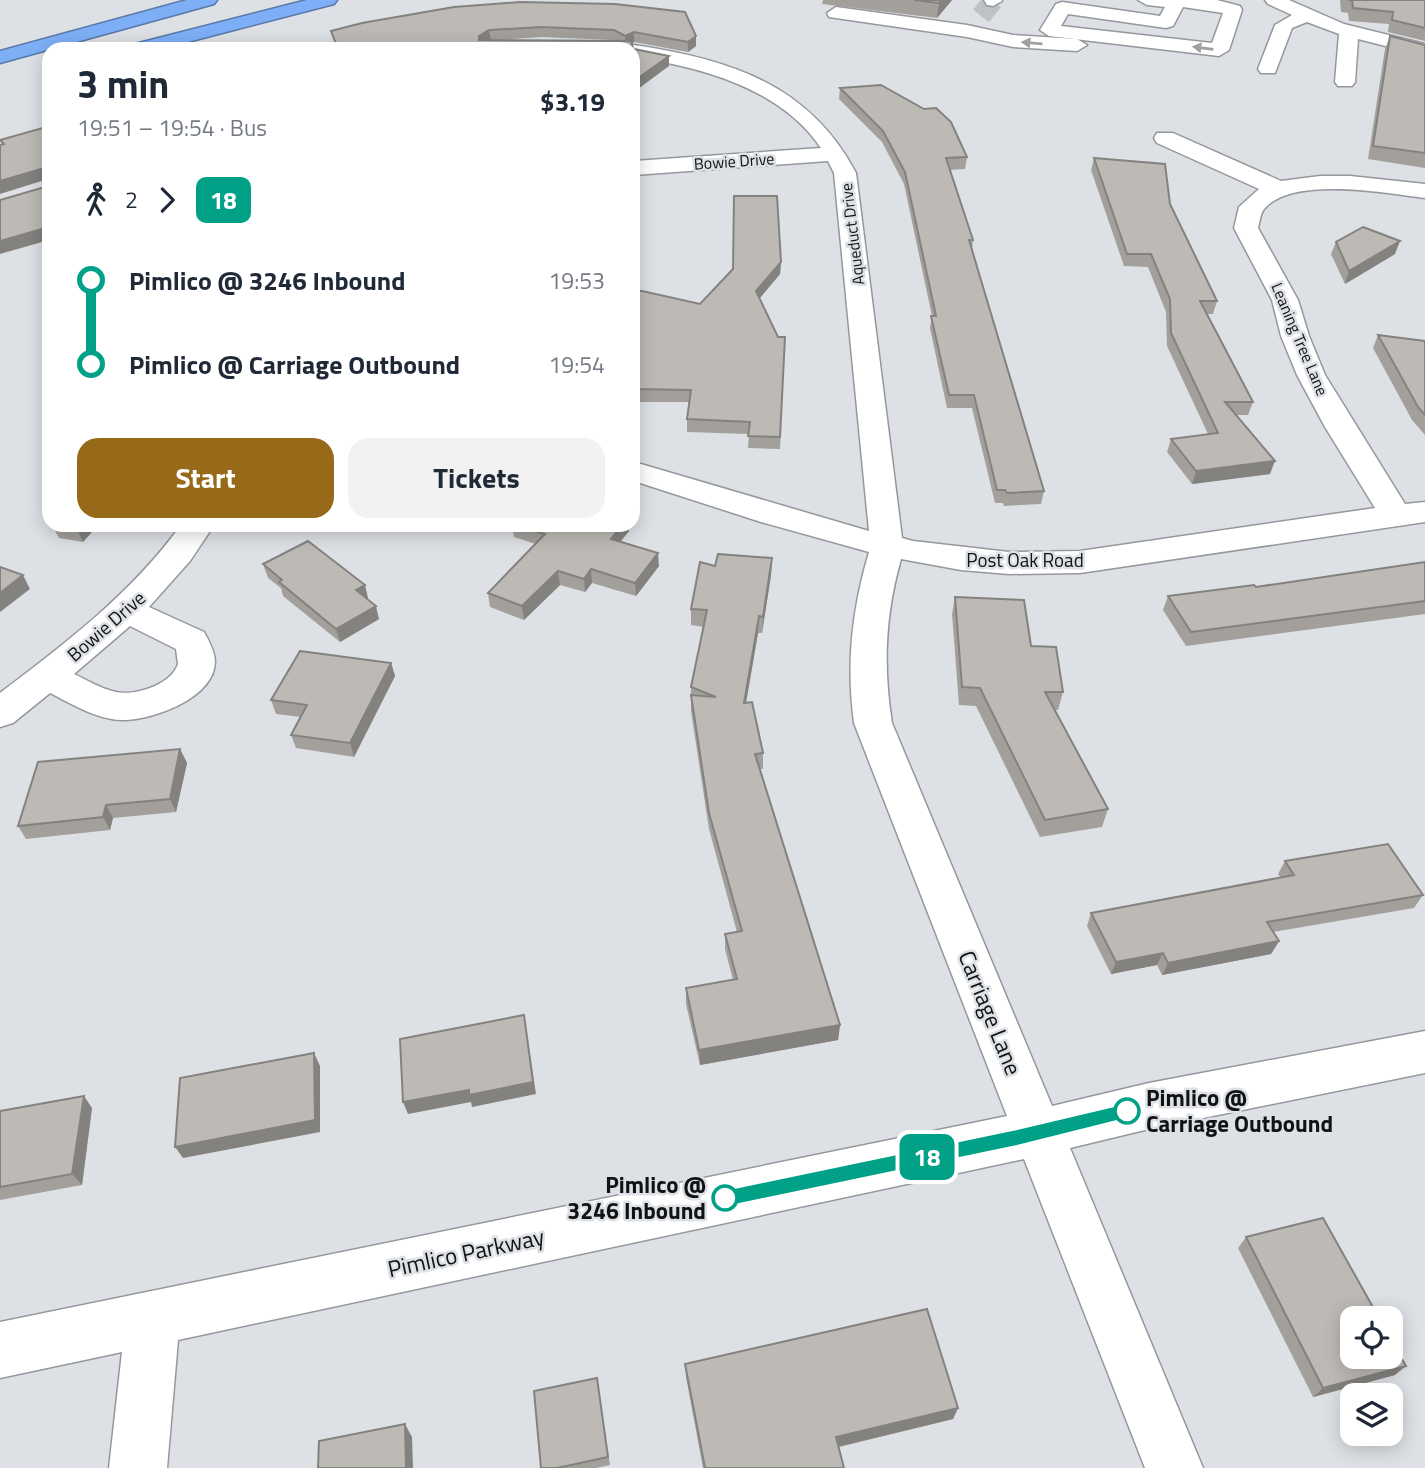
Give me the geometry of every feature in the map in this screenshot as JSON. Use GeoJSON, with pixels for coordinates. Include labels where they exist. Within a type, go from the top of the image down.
{"type":"FeatureCollection","features":[{"type":"Feature","properties":{"kind":"highway"},"geometry":{"type":"LineString","coordinates":[[0,47],[167,0]]}},
{"type":"Feature","properties":{"kind":"highway"},"geometry":{"type":"LineString","coordinates":[[55,42],[208,0]]}},
{"type":"Feature","properties":{"kind":"highway"},"geometry":{"type":"LineString","coordinates":[[148,42],[276,0]]}},
{"type":"Feature","properties":{"kind":"highway"},"geometry":{"type":"LineString","coordinates":[[155,42],[328,0]]}},
{"type":"Feature","properties":{"kind":"highway"},"geometry":{"type":"LineString","coordinates":[[0,57],[42,45]]}},
{"type":"Feature","properties":{"kind":"street"},"geometry":{"type":"LineString","coordinates":[[1147,0],[1218,4],[1233,10],[1219,50],[1049,30],[1064,4],[1166,22],[1176,2]]}},
{"type":"Feature","properties":{"kind":"street"},"geometry":{"type":"LineString","coordinates":[[1274,0],[1305,16],[1349,32],[1425,50]]}},
{"type":"Feature","properties":{"kind":"street"},"geometry":{"type":"LineString","coordinates":[[967,31],[989,6]]}},
{"type":"Feature","properties":{"kind":"street"},"geometry":{"type":"LineString","coordinates":[[836,13],[1054,45],[1094,45],[1124,39]]}},
{"type":"Feature","properties":{"kind":"street"},"geometry":{"type":"LineString","coordinates":[[1268,69],[1284,25],[1305,16]]}},
{"type":"Feature","properties":{"kind":"street"},"geometry":{"type":"LineString","coordinates":[[1345,82],[1349,32]]}},
{"type":"Feature","properties":{"kind":"street","name":"Aqueduct Drive"},"geometry":{"type":"LineString","coordinates":[[640,52],[702,64],[756,87],[803,117],[823,136],[845,173],[887,548]]}},
{"type":"Feature","properties":{"kind":"street"},"geometry":{"type":"LineString","coordinates":[[1165,138],[1279,189]]}},
{"type":"Feature","properties":{"kind":"street","name":"Bowie Drive"},"geometry":{"type":"LineString","coordinates":[[640,168],[834,154]]}},
{"type":"Feature","properties":{"kind":"street","name":"Leaning Tree Lane"},"geometry":{"type":"LineString","coordinates":[[1411,513],[1340,426],[1311,375],[1295,336],[1285,300],[1246,228],[1245,216],[1251,206],[1268,193],[1279,189],[1330,182],[1415,190]]}},
{"type":"Feature","properties":{"kind":"street"},"geometry":{"type":"LineString","coordinates":[[1415,190],[1412,203],[1425,212]]}},
{"type":"Feature","properties":{"kind":"street","name":"Post Oak Road"},"geometry":{"type":"LineString","coordinates":[[640,473],[887,548],[971,561],[1012,564],[1078,562],[1134,556],[1411,513]]}},
{"type":"Feature","properties":{"kind":"street","name":"Bowie Drive"},"geometry":{"type":"LineString","coordinates":[[0,713],[127,611],[176,558],[193,532]]}},
{"type":"Feature","properties":{"kind":"street","name":"Carriage Lane"},"geometry":{"type":"LineString","coordinates":[[887,548],[870,605],[866,649],[867,687],[873,723],[1174,1468]]}},
{"type":"Feature","properties":{"kind":"street"},"geometry":{"type":"LineString","coordinates":[[46,676],[113,705],[141,705],[165,696],[186,682],[196,668],[196,654],[191,641],[127,611]]}},
{"type":"Feature","properties":{"kind":"street","name":"Pimlico Parkway"},"geometry":{"type":"LineString","coordinates":[[0,1350],[1038,1133],[1149,1106],[1425,1052]]}},
{"type":"Feature","properties":{"kind":"street"},"geometry":{"type":"LineString","coordinates":[[138,1468],[153,1318]]}},
{"type":"Feature","properties":{"kind":"building"},"geometry":{"type":"Polygon","coordinates":[[[914,0],[941,0],[939,3],[914,0]]]}},
{"type":"Feature","properties":{"kind":"building"},"geometry":{"type":"Polygon","coordinates":[[[1352,0],[1425,0],[1425,28],[1392,20],[1393,12],[1353,8],[1352,0]]]}},
{"type":"Feature","properties":{"kind":"building"},"geometry":{"type":"Polygon","coordinates":[[[520,2],[615,4],[685,12],[696,36],[688,42],[634,32],[625,36],[614,30],[541,27],[489,30],[479,36],[479,40],[631,42],[335,42],[331,31],[454,7],[520,2]]]}},
{"type":"Feature","properties":{"kind":"building"},"geometry":{"type":"Polygon","coordinates":[[[1390,36],[1425,45],[1425,153],[1373,146],[1390,36]]]}},
{"type":"Feature","properties":{"kind":"building"},"geometry":{"type":"Polygon","coordinates":[[[640,50],[669,56],[640,77],[640,50]]]}},
{"type":"Feature","properties":{"kind":"building"},"geometry":{"type":"Polygon","coordinates":[[[881,85],[924,109],[936,108],[951,122],[967,157],[946,158],[973,240],[969,240],[1044,491],[1007,493],[1005,490],[997,490],[974,395],[949,395],[931,316],[936,316],[905,172],[883,131],[840,88],[881,85]]]}},
{"type":"Feature","properties":{"kind":"building"},"geometry":{"type":"Polygon","coordinates":[[[42,128],[42,169],[0,181],[0,145],[4,144],[0,140],[42,128]]]}},
{"type":"Feature","properties":{"kind":"building"},"geometry":{"type":"Polygon","coordinates":[[[1094,158],[1165,164],[1170,204],[1217,301],[1200,301],[1253,402],[1225,402],[1275,461],[1196,471],[1171,439],[1218,433],[1171,333],[1170,299],[1151,254],[1127,254],[1094,158]]]}},
{"type":"Feature","properties":{"kind":"building"},"geometry":{"type":"Polygon","coordinates":[[[42,188],[42,229],[0,241],[0,200],[42,188]]]}},
{"type":"Feature","properties":{"kind":"building"},"geometry":{"type":"Polygon","coordinates":[[[734,196],[777,196],[781,262],[756,291],[778,337],[785,337],[780,437],[748,436],[750,422],[687,419],[691,390],[640,389],[640,291],[700,304],[733,269],[734,196]]]}},
{"type":"Feature","properties":{"kind":"building"},"geometry":{"type":"Polygon","coordinates":[[[1363,227],[1400,241],[1349,271],[1336,242],[1363,227]]]}},
{"type":"Feature","properties":{"kind":"building"},"geometry":{"type":"Polygon","coordinates":[[[1378,335],[1425,341],[1425,415],[1418,407],[1378,335]]]}},
{"type":"Feature","properties":{"kind":"building"},"geometry":{"type":"Polygon","coordinates":[[[538,532],[616,532],[611,539],[658,553],[635,583],[591,569],[584,579],[558,571],[522,606],[488,593],[545,534],[538,532]]]}},
{"type":"Feature","properties":{"kind":"building"},"geometry":{"type":"Polygon","coordinates":[[[308,541],[365,585],[356,590],[376,606],[336,629],[279,582],[282,580],[263,564],[308,541]]]}},
{"type":"Feature","properties":{"kind":"building"},"geometry":{"type":"Polygon","coordinates":[[[718,554],[772,558],[763,617],[759,616],[744,703],[752,702],[763,753],[755,754],[840,1025],[699,1050],[686,988],[737,979],[725,934],[742,931],[709,813],[691,695],[716,697],[691,687],[707,610],[691,609],[700,562],[715,566],[718,554]]]}},
{"type":"Feature","properties":{"kind":"building"},"geometry":{"type":"Polygon","coordinates":[[[1425,562],[1425,601],[1191,632],[1168,596],[1254,585],[1256,587],[1425,562]]]}},
{"type":"Feature","properties":{"kind":"building"},"geometry":{"type":"Polygon","coordinates":[[[0,567],[23,575],[0,593],[0,567]]]}},
{"type":"Feature","properties":{"kind":"building"},"geometry":{"type":"Polygon","coordinates":[[[955,597],[1024,600],[1031,646],[1056,647],[1063,692],[1045,692],[1108,809],[1045,820],[980,688],[962,687],[955,597]]]}},
{"type":"Feature","properties":{"kind":"building"},"geometry":{"type":"Polygon","coordinates":[[[300,651],[391,663],[350,743],[291,735],[307,705],[271,700],[300,651]]]}},
{"type":"Feature","properties":{"kind":"building"},"geometry":{"type":"Polygon","coordinates":[[[180,749],[170,799],[106,805],[103,817],[18,826],[38,762],[180,749]]]}},
{"type":"Feature","properties":{"kind":"building"},"geometry":{"type":"Polygon","coordinates":[[[1388,844],[1423,895],[1267,922],[1279,941],[1168,963],[1163,953],[1116,962],[1091,913],[1294,875],[1285,861],[1388,844]]]}},
{"type":"Feature","properties":{"kind":"building"},"geometry":{"type":"Polygon","coordinates":[[[524,1015],[533,1082],[469,1095],[469,1090],[403,1102],[400,1039],[524,1015]]]}},
{"type":"Feature","properties":{"kind":"building"},"geometry":{"type":"Polygon","coordinates":[[[314,1053],[315,1120],[175,1147],[180,1078],[314,1053]]]}},
{"type":"Feature","properties":{"kind":"building"},"geometry":{"type":"Polygon","coordinates":[[[84,1096],[72,1174],[0,1187],[0,1111],[84,1096]]]}},
{"type":"Feature","properties":{"kind":"building"},"geometry":{"type":"Polygon","coordinates":[[[1323,1218],[1372,1306],[1340,1306],[1340,1369],[1395,1369],[1323,1388],[1246,1237],[1323,1218]]]}},
{"type":"Feature","properties":{"kind":"building"},"geometry":{"type":"Polygon","coordinates":[[[927,1309],[958,1408],[836,1437],[844,1468],[705,1468],[685,1364],[927,1309]]]}},
{"type":"Feature","properties":{"kind":"building"},"geometry":{"type":"Polygon","coordinates":[[[597,1378],[608,1457],[557,1468],[541,1468],[534,1391],[597,1378]]]}},
{"type":"Feature","properties":{"kind":"building"},"geometry":{"type":"Polygon","coordinates":[[[405,1424],[406,1468],[318,1468],[319,1441],[405,1424]]]}},
{"type":"Feature","properties":{"kind":"tunnel"},"geometry":{"type":"LineString","coordinates":[[981,16],[993,1]]}},
{"type":"Feature","properties":{"kind":"bus line","name":"18"},"geometry":{"type":"LineString","coordinates":[[725,1198],[1017,1138],[1127,1111]]}},
{"type":"Feature","properties":{"kind":"place","name":"Pimlico @ Carriage Outbound"},"geometry":{"type":"Point","coordinates":[1127,1111]}},
{"type":"Feature","properties":{"kind":"place","name":"Pimlico @ 3246 Inbound"},"geometry":{"type":"Point","coordinates":[725,1198]}}]}
